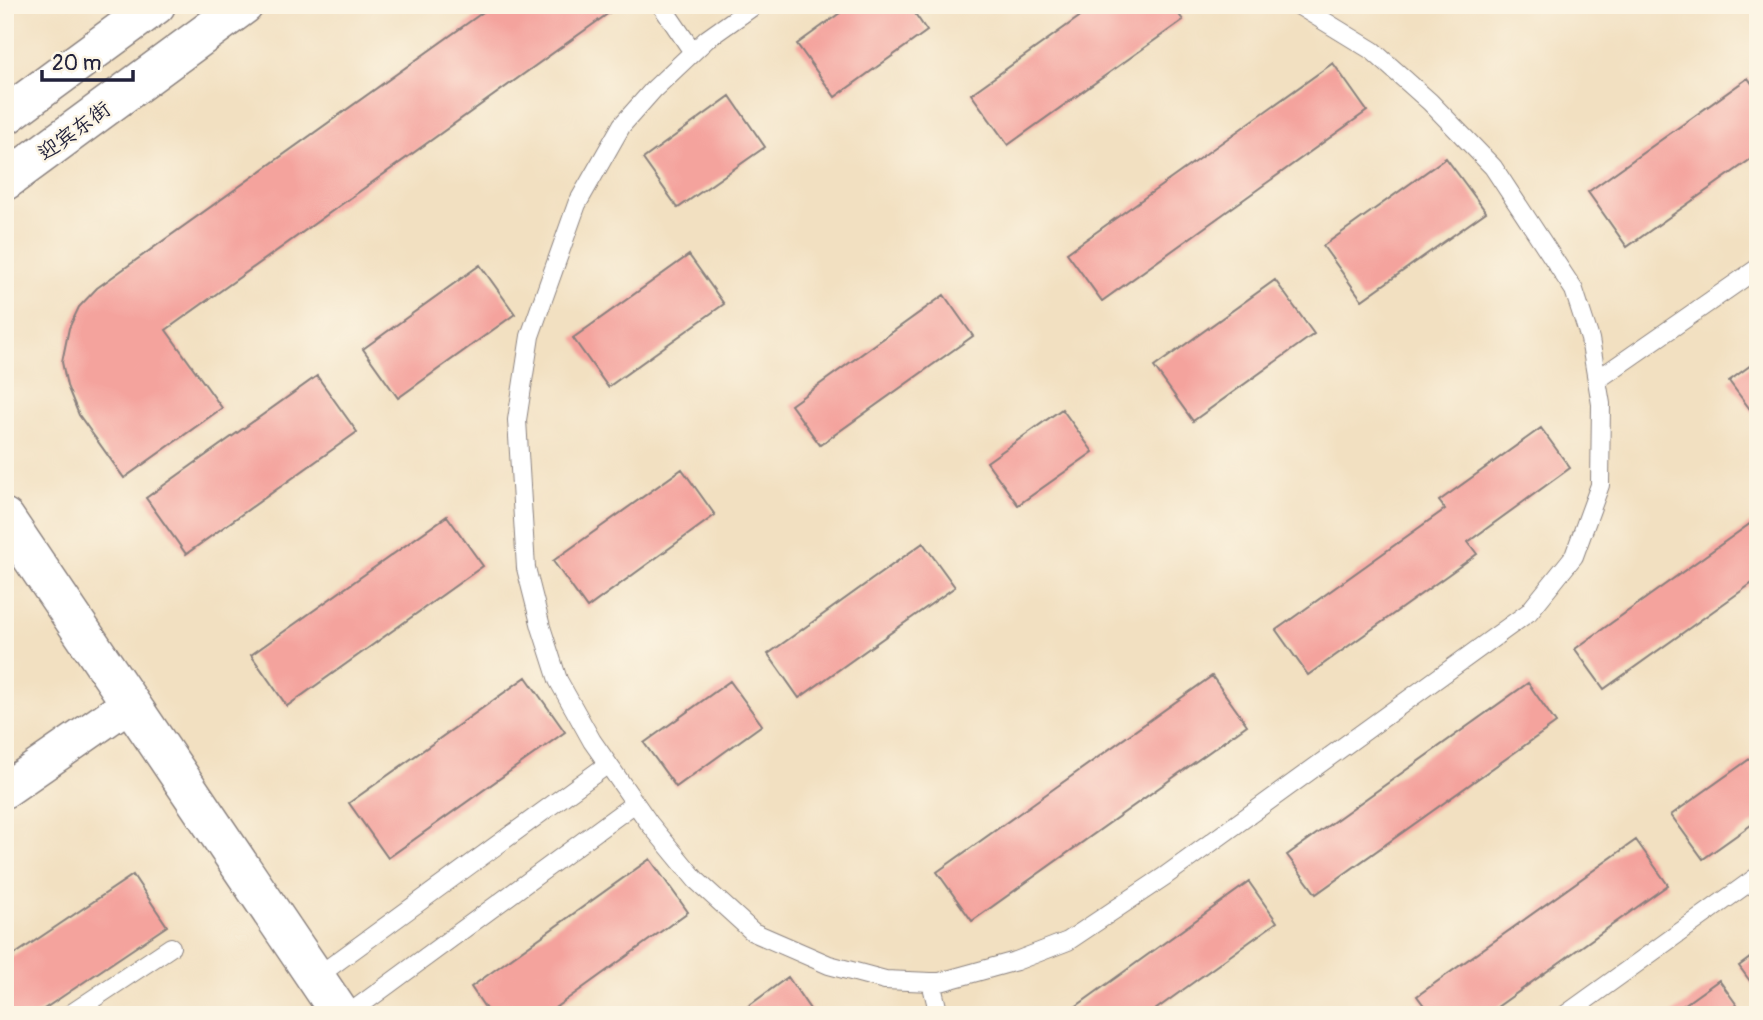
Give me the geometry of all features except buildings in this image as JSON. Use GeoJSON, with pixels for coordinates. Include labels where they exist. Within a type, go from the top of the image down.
{"type":"FeatureCollection","features":[{"type":"Feature","properties":{"kind":"street"},"geometry":{"type":"LineString","coordinates":[[5,116],[156,5]]}},
{"type":"Feature","properties":{"kind":"street","name":"迎宾东街"},"geometry":{"type":"LineString","coordinates":[[5,181],[244,5]]}},
{"type":"Feature","properties":{"kind":"street"},"geometry":{"type":"LineString","coordinates":[[5,518],[341,1015]]}},
{"type":"Feature","properties":{"kind":"street"},"geometry":{"type":"LineString","coordinates":[[5,790],[130,704]]}},
{"type":"Feature","properties":{"kind":"lane"},"geometry":{"type":"LineString","coordinates":[[661,5],[693,52]]}},
{"type":"Feature","properties":{"kind":"lane"},"geometry":{"type":"LineString","coordinates":[[745,8],[707,39],[653,90],[622,125],[576,204],[530,336],[517,420],[526,568],[558,680],[592,741],[635,803],[696,880],[753,932],[829,965],[885,980],[940,982],[1016,961],[1068,941],[1165,876],[1529,612],[1574,556],[1600,485],[1601,404],[1590,339],[1574,289],[1493,167],[1430,102],[1373,51],[1298,5]]}},
{"type":"Feature","properties":{"kind":"lane"},"geometry":{"type":"LineString","coordinates":[[1597,380],[1758,268]]}},
{"type":"Feature","properties":{"kind":"lane"},"geometry":{"type":"LineString","coordinates":[[315,978],[608,764]]}},
{"type":"Feature","properties":{"kind":"lane"},"geometry":{"type":"LineString","coordinates":[[347,1015],[635,803]]}},
{"type":"Feature","properties":{"kind":"lane"},"geometry":{"type":"LineString","coordinates":[[1565,1015],[1758,876]]}},
{"type":"Feature","properties":{"kind":"lane"},"geometry":{"type":"LineString","coordinates":[[69,1015],[171,947]]}},
{"type":"Feature","properties":{"kind":"lane"},"geometry":{"type":"LineString","coordinates":[[931,982],[939,1015]]}}]}
